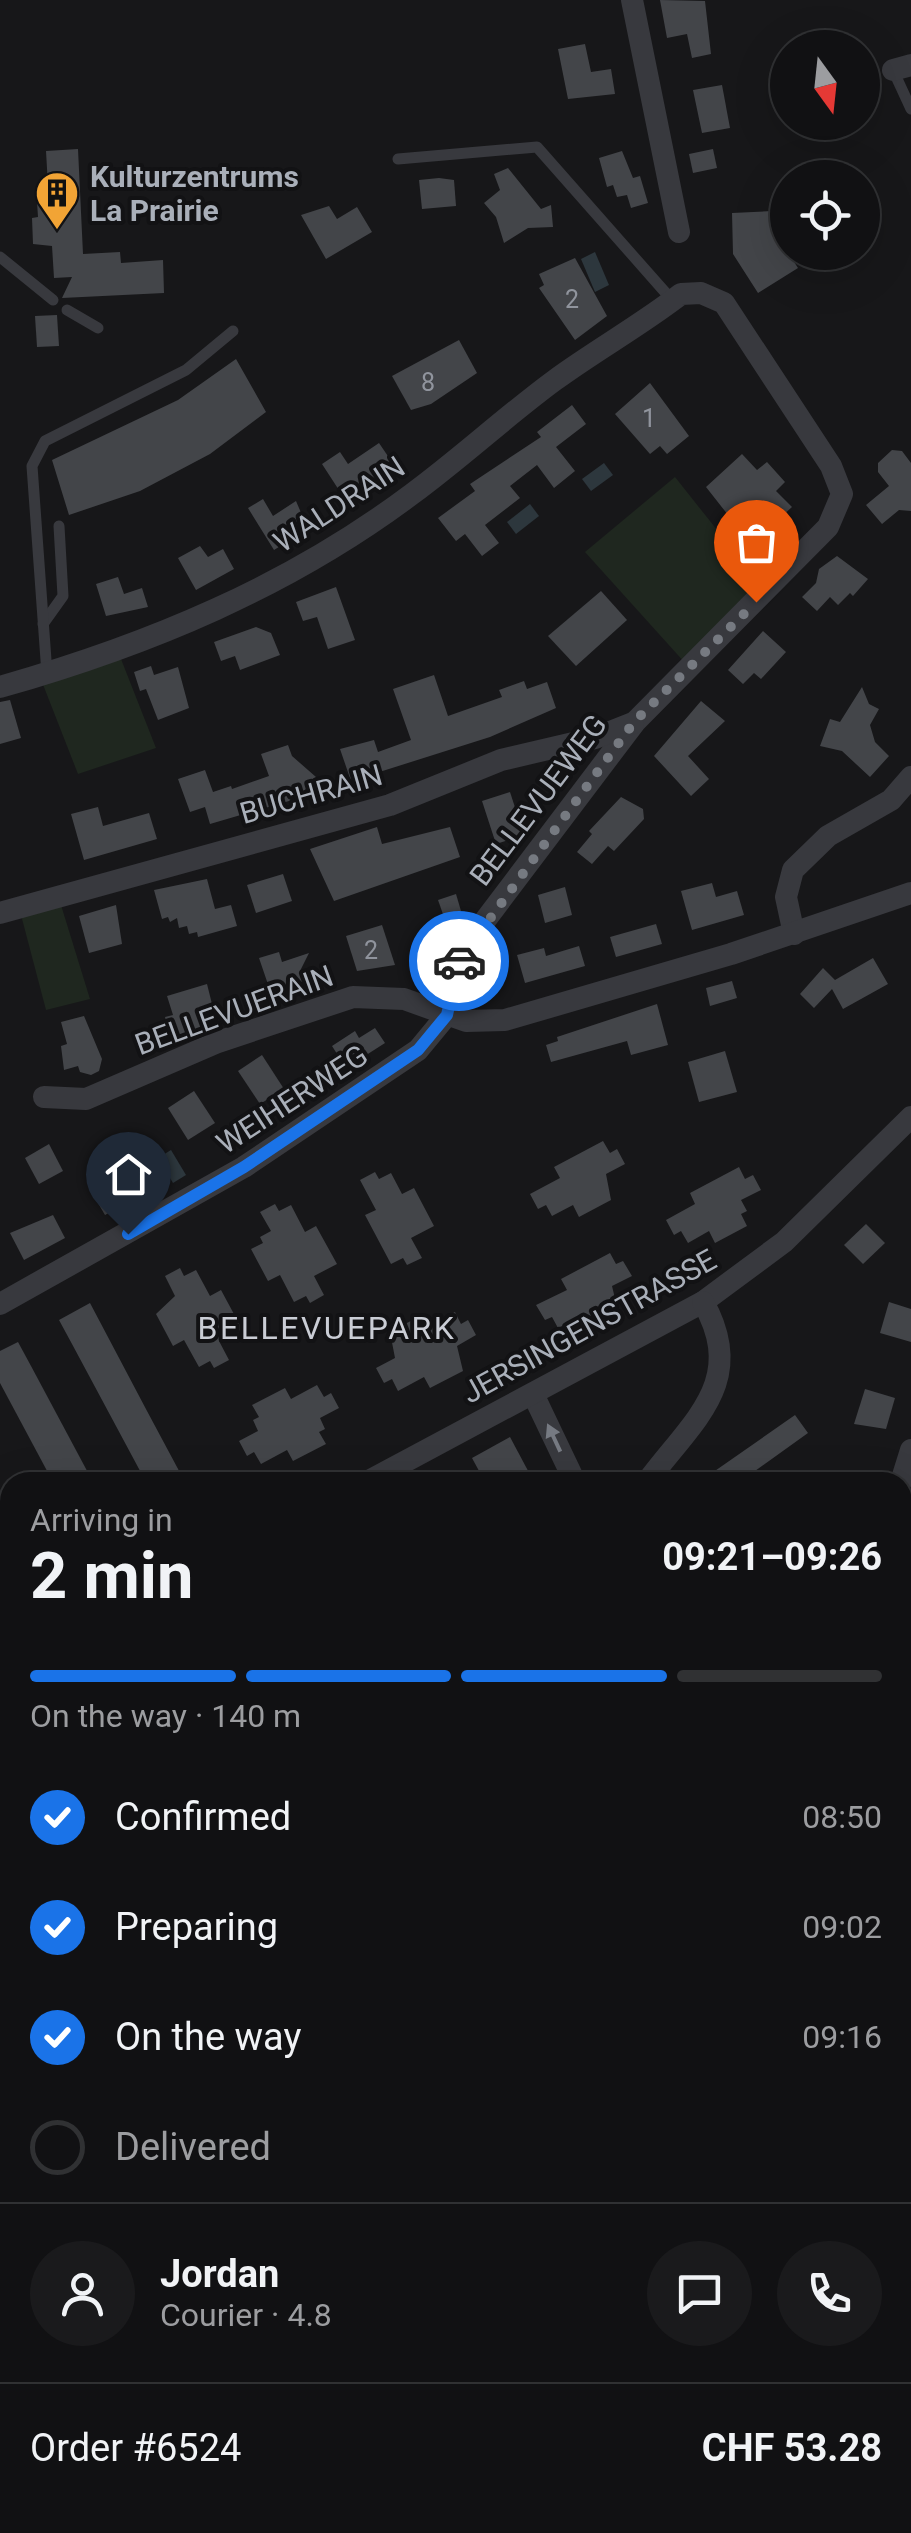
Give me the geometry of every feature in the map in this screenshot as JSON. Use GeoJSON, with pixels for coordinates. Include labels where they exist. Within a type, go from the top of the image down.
{"type":"FeatureCollection","features":[{"type":"Feature","properties":{"kind":"street"},"geometry":{"type":"LineString","coordinates":[[632,0],[679,232]]}},
{"type":"Feature","properties":{"kind":"street","name":"BELLEVUEWEG"},"geometry":{"type":"LineString","coordinates":[[447,1015],[459,960],[468,943],[634,722],[828,526],[842,494],[832,466],[724,303],[702,293],[681,294],[672,300]]}},
{"type":"Feature","properties":{"kind":"street","name":"WALDRAIN"},"geometry":{"type":"LineString","coordinates":[[0,687],[213,614],[279,580],[410,496],[554,380],[672,300]]}},
{"type":"Feature","properties":{"kind":"street","name":"BUCHRAIN"},"geometry":{"type":"LineString","coordinates":[[0,913],[390,805],[501,760],[595,738],[634,722]]}},
{"type":"Feature","properties":{"kind":"street"},"geometry":{"type":"LineString","coordinates":[[794,934],[786,897],[794,870],[828,836],[891,800],[911,777]]}},
{"type":"Feature","properties":{"kind":"street"},"geometry":{"type":"LineString","coordinates":[[447,1015],[466,1022],[505,1020],[794,934],[911,893]]}},
{"type":"Feature","properties":{"kind":"street","name":"BELLEVUERAIN"},"geometry":{"type":"LineString","coordinates":[[44,1097],[86,1099],[218,1042],[354,997],[404,999],[447,1015]]}},
{"type":"Feature","properties":{"kind":"street","name":"WEIHERWEG"},"geometry":{"type":"LineString","coordinates":[[0,1304],[244,1167],[418,1050],[447,1015]]}},
{"type":"Feature","properties":{"kind":"street","name":"JERSINGENSTRASSE"},"geometry":{"type":"LineString","coordinates":[[386,1472],[703,1302],[784,1242],[911,1117]]}},
{"type":"Feature","properties":{"kind":"street"},"geometry":{"type":"LineString","coordinates":[[654,1472],[719,1385],[719,1330],[703,1302]]}},
{"type":"Feature","properties":{"kind":"street"},"geometry":{"type":"LineString","coordinates":[[533,1394],[570,1472]]}},
{"type":"Feature","properties":{"kind":"lane"},"geometry":{"type":"LineString","coordinates":[[902,68],[911,109]]}},
{"type":"Feature","properties":{"kind":"lane"},"geometry":{"type":"LineString","coordinates":[[398,159],[537,148],[672,300]]}},
{"type":"Feature","properties":{"kind":"lane"},"geometry":{"type":"LineString","coordinates":[[0,257],[53,300]]}},
{"type":"Feature","properties":{"kind":"lane"},"geometry":{"type":"LineString","coordinates":[[67,310],[98,328]]}},
{"type":"Feature","properties":{"kind":"lane"},"geometry":{"type":"LineString","coordinates":[[47,674],[32,466],[36,450],[45,441],[186,370],[233,331]]}},
{"type":"Feature","properties":{"kind":"lane"},"geometry":{"type":"LineString","coordinates":[[43,624],[64,596],[59,526]]}},
{"type":"Feature","properties":{"kind":"shaded area"},"geometry":{"type":"Polygon","coordinates":[[[595,252],[609,285],[595,292],[581,259],[595,252]]]}},
{"type":"Feature","properties":{"kind":"shaded area"},"geometry":{"type":"Polygon","coordinates":[[[604,463],[613,475],[591,491],[582,479],[604,463]]]}},
{"type":"Feature","properties":{"kind":"shaded area"},"geometry":{"type":"Polygon","coordinates":[[[675,477],[760,584],[686,664],[585,552],[675,477]]]}},
{"type":"Feature","properties":{"kind":"shaded area"},"geometry":{"type":"Polygon","coordinates":[[[530,504],[539,516],[516,534],[507,522],[530,504]]]}},
{"type":"Feature","properties":{"kind":"shaded area"},"geometry":{"type":"Polygon","coordinates":[[[121,659],[156,748],[78,774],[42,682],[121,659]]]}},
{"type":"Feature","properties":{"kind":"shaded area"},"geometry":{"type":"Polygon","coordinates":[[[61,905],[90,999],[46,1010],[21,915],[61,905]]]}},
{"type":"Feature","properties":{"kind":"shaded area"},"geometry":{"type":"Polygon","coordinates":[[[171,1150],[186,1175],[173,1183],[158,1158],[171,1150]]]}},
{"type":"Feature","properties":{"kind":"building"},"geometry":{"type":"Polygon","coordinates":[[[660,0],[705,1],[711,54],[692,58],[687,34],[667,38],[660,0]]]}},
{"type":"Feature","properties":{"kind":"building"},"geometry":{"type":"Polygon","coordinates":[[[585,44],[591,72],[611,69],[615,94],[568,99],[558,49],[585,44]]]}},
{"type":"Feature","properties":{"kind":"building"},"geometry":{"type":"Polygon","coordinates":[[[722,85],[730,128],[702,133],[693,90],[722,85]]]}},
{"type":"Feature","properties":{"kind":"building","name":"Kulturzentrums La Prairie"},"geometry":{"type":"Polygon","coordinates":[[[78,149],[83,254],[120,252],[121,263],[163,260],[164,293],[62,298],[72,277],[54,278],[52,246],[33,244],[32,218],[38,217],[36,187],[48,186],[46,151],[78,149]]]}},
{"type":"Feature","properties":{"kind":"building"},"geometry":{"type":"Polygon","coordinates":[[[713,149],[717,168],[693,173],[689,154],[713,149]]]}},
{"type":"Feature","properties":{"kind":"building"},"geometry":{"type":"Polygon","coordinates":[[[622,151],[633,178],[640,176],[648,203],[631,208],[627,195],[617,197],[613,185],[607,187],[599,158],[622,151]]]}},
{"type":"Feature","properties":{"kind":"building"},"geometry":{"type":"Polygon","coordinates":[[[508,168],[541,209],[551,205],[553,227],[528,228],[504,243],[496,217],[484,203],[500,190],[494,174],[508,168]]]}},
{"type":"Feature","properties":{"kind":"building"},"geometry":{"type":"Polygon","coordinates":[[[419,180],[454,180],[456,206],[422,209],[419,180]]]}},
{"type":"Feature","properties":{"kind":"building"},"geometry":{"type":"Polygon","coordinates":[[[329,206],[337,219],[357,207],[372,232],[326,259],[301,215],[329,206]]]}},
{"type":"Feature","properties":{"kind":"building"},"geometry":{"type":"Polygon","coordinates":[[[770,211],[770,270],[795,270],[758,293],[733,254],[732,213],[770,211]]]}},
{"type":"Feature","properties":{"kind":"building"},"geometry":{"type":"Polygon","coordinates":[[[575,258],[607,316],[575,340],[539,288],[544,285],[539,274],[575,258]]]}},
{"type":"Feature","properties":{"kind":"building"},"geometry":{"type":"Polygon","coordinates":[[[57,315],[59,346],[37,347],[35,316],[57,315]]]}},
{"type":"Feature","properties":{"kind":"building"},"geometry":{"type":"Polygon","coordinates":[[[459,340],[477,373],[431,404],[411,410],[392,376],[459,340]]]}},
{"type":"Feature","properties":{"kind":"building"},"geometry":{"type":"Polygon","coordinates":[[[236,359],[266,412],[210,454],[140,491],[69,515],[52,460],[178,400],[236,359]]]}},
{"type":"Feature","properties":{"kind":"building"},"geometry":{"type":"Polygon","coordinates":[[[650,383],[689,436],[667,454],[660,446],[650,454],[615,414],[650,383]]]}},
{"type":"Feature","properties":{"kind":"building"},"geometry":{"type":"Polygon","coordinates":[[[572,405],[586,424],[556,447],[575,471],[554,488],[537,465],[510,486],[520,498],[485,525],[499,543],[482,556],[465,534],[456,541],[438,518],[475,491],[470,484],[541,437],[537,432],[572,405]]]}},
{"type":"Feature","properties":{"kind":"building"},"geometry":{"type":"Polygon","coordinates":[[[379,443],[396,468],[348,504],[322,464],[340,452],[348,464],[379,443]]]}},
{"type":"Feature","properties":{"kind":"building"},"geometry":{"type":"Polygon","coordinates":[[[892,450],[902,451],[911,463],[911,511],[899,510],[882,524],[866,505],[889,486],[878,472],[878,463],[892,450]]]}},
{"type":"Feature","properties":{"kind":"building"},"geometry":{"type":"Polygon","coordinates":[[[742,454],[757,470],[767,462],[785,482],[776,491],[792,507],[755,541],[746,531],[743,534],[706,487],[742,454]]]}},
{"type":"Feature","properties":{"kind":"building"},"geometry":{"type":"Polygon","coordinates":[[[263,499],[273,516],[296,501],[308,529],[274,550],[248,508],[263,499]]]}},
{"type":"Feature","properties":{"kind":"building"},"geometry":{"type":"Polygon","coordinates":[[[200,546],[208,557],[223,549],[234,569],[196,590],[178,558],[200,546]]]}},
{"type":"Feature","properties":{"kind":"building"},"geometry":{"type":"Polygon","coordinates":[[[837,556],[868,579],[853,596],[850,593],[838,605],[830,597],[817,611],[802,597],[816,583],[819,569],[837,556]]]}},
{"type":"Feature","properties":{"kind":"building"},"geometry":{"type":"Polygon","coordinates":[[[118,577],[124,594],[142,588],[148,607],[106,616],[96,584],[118,577]]]}},
{"type":"Feature","properties":{"kind":"building"},"geometry":{"type":"Polygon","coordinates":[[[336,587],[355,640],[328,649],[317,617],[303,621],[296,602],[336,587]]]}},
{"type":"Feature","properties":{"kind":"building"},"geometry":{"type":"Polygon","coordinates":[[[601,591],[627,620],[576,666],[548,636],[601,591]]]}},
{"type":"Feature","properties":{"kind":"building"},"geometry":{"type":"Polygon","coordinates":[[[256,627],[271,633],[280,655],[240,670],[235,656],[221,661],[214,642],[256,627]]]}},
{"type":"Feature","properties":{"kind":"building"},"geometry":{"type":"Polygon","coordinates":[[[763,631],[786,652],[761,679],[754,673],[743,684],[728,670],[763,631]]]}},
{"type":"Feature","properties":{"kind":"building"},"geometry":{"type":"Polygon","coordinates":[[[151,666],[154,675],[178,667],[189,708],[158,720],[146,689],[140,691],[134,672],[151,666]]]}},
{"type":"Feature","properties":{"kind":"building"},"geometry":{"type":"Polygon","coordinates":[[[434,675],[448,716],[502,697],[499,690],[524,681],[527,689],[547,682],[556,708],[490,737],[351,781],[340,749],[374,740],[378,752],[411,740],[393,689],[434,675]]]}},
{"type":"Feature","properties":{"kind":"building"},"geometry":{"type":"Polygon","coordinates":[[[862,687],[869,704],[879,709],[870,725],[875,742],[889,756],[870,777],[842,751],[820,746],[830,719],[840,722],[862,687]]]}},
{"type":"Feature","properties":{"kind":"building"},"geometry":{"type":"Polygon","coordinates":[[[10,700],[21,738],[0,744],[0,702],[10,700]]]}},
{"type":"Feature","properties":{"kind":"building"},"geometry":{"type":"Polygon","coordinates":[[[701,701],[725,721],[688,756],[709,779],[691,796],[654,756],[701,701]]]}},
{"type":"Feature","properties":{"kind":"building"},"geometry":{"type":"Polygon","coordinates":[[[288,745],[292,756],[316,777],[304,791],[306,796],[210,824],[205,807],[190,812],[178,779],[205,770],[213,792],[231,786],[232,789],[269,776],[261,754],[288,745]]]}},
{"type":"Feature","properties":{"kind":"building"},"geometry":{"type":"Polygon","coordinates":[[[510,792],[524,835],[496,844],[482,801],[510,792]]]}},
{"type":"Feature","properties":{"kind":"building"},"geometry":{"type":"Polygon","coordinates":[[[621,797],[643,809],[644,819],[614,851],[608,846],[592,864],[577,852],[592,834],[589,831],[621,797]]]}},
{"type":"Feature","properties":{"kind":"building"},"geometry":{"type":"Polygon","coordinates":[[[98,807],[103,826],[149,813],[157,839],[84,860],[71,814],[98,807]]]}},
{"type":"Feature","properties":{"kind":"building"},"geometry":{"type":"Polygon","coordinates":[[[377,827],[382,844],[450,827],[460,857],[334,901],[310,849],[377,827]]]}},
{"type":"Feature","properties":{"kind":"building"},"geometry":{"type":"Polygon","coordinates":[[[283,874],[292,901],[256,913],[247,885],[283,874]]]}},
{"type":"Feature","properties":{"kind":"building"},"geometry":{"type":"Polygon","coordinates":[[[207,879],[215,909],[231,905],[237,926],[198,937],[197,932],[189,934],[187,926],[179,928],[177,918],[170,922],[168,917],[162,919],[154,890],[207,879]]]}},
{"type":"Feature","properties":{"kind":"building"},"geometry":{"type":"Polygon","coordinates":[[[712,883],[716,897],[737,891],[744,915],[692,930],[681,891],[712,883]]]}},
{"type":"Feature","properties":{"kind":"building"},"geometry":{"type":"Polygon","coordinates":[[[565,887],[572,915],[545,923],[538,895],[565,887]]]}},
{"type":"Feature","properties":{"kind":"building"},"geometry":{"type":"Polygon","coordinates":[[[456,894],[461,911],[444,917],[438,900],[456,894]]]}},
{"type":"Feature","properties":{"kind":"building"},"geometry":{"type":"Polygon","coordinates":[[[116,905],[122,944],[89,953],[79,916],[116,905]]]}},
{"type":"Feature","properties":{"kind":"building"},"geometry":{"type":"Polygon","coordinates":[[[656,924],[662,944],[616,957],[610,937],[656,924]]]}},
{"type":"Feature","properties":{"kind":"building"},"geometry":{"type":"Polygon","coordinates":[[[382,925],[395,965],[357,971],[346,936],[382,925]]]}},
{"type":"Feature","properties":{"kind":"building"},"geometry":{"type":"Polygon","coordinates":[[[579,946],[585,966],[525,983],[517,955],[544,948],[546,956],[579,946]]]}},
{"type":"Feature","properties":{"kind":"building"},"geometry":{"type":"Polygon","coordinates":[[[279,952],[282,962],[309,953],[300,971],[304,981],[290,986],[293,993],[273,999],[259,958],[279,952]]]}},
{"type":"Feature","properties":{"kind":"building"},"geometry":{"type":"Polygon","coordinates":[[[873,958],[888,984],[843,1009],[832,989],[814,1008],[800,994],[823,968],[835,980],[873,958]]]}},
{"type":"Feature","properties":{"kind":"building"},"geometry":{"type":"Polygon","coordinates":[[[732,981],[737,998],[710,1006],[706,988],[732,981]]]}},
{"type":"Feature","properties":{"kind":"building"},"geometry":{"type":"Polygon","coordinates":[[[207,984],[212,1004],[206,1007],[211,1026],[171,1037],[165,1017],[173,1015],[167,996],[207,984]]]}},
{"type":"Feature","properties":{"kind":"building"},"geometry":{"type":"Polygon","coordinates":[[[657,1004],[668,1045],[631,1055],[627,1041],[551,1062],[546,1045],[558,1041],[557,1037],[657,1004]]]}},
{"type":"Feature","properties":{"kind":"building"},"geometry":{"type":"Polygon","coordinates":[[[84,1016],[102,1059],[99,1071],[91,1075],[80,1072],[78,1066],[64,1070],[61,1046],[67,1044],[61,1022],[84,1016]]]}},
{"type":"Feature","properties":{"kind":"building"},"geometry":{"type":"Polygon","coordinates":[[[375,1028],[385,1043],[346,1068],[332,1046],[355,1031],[359,1038],[375,1028]]]}},
{"type":"Feature","properties":{"kind":"building"},"geometry":{"type":"Polygon","coordinates":[[[725,1051],[737,1092],[699,1102],[688,1062],[725,1051]]]}},
{"type":"Feature","properties":{"kind":"building"},"geometry":{"type":"Polygon","coordinates":[[[262,1055],[284,1089],[260,1104],[238,1071],[262,1055]]]}},
{"type":"Feature","properties":{"kind":"building"},"geometry":{"type":"Polygon","coordinates":[[[194,1091],[215,1123],[188,1140],[168,1108],[194,1091]]]}},
{"type":"Feature","properties":{"kind":"building"},"geometry":{"type":"Polygon","coordinates":[[[603,1141],[610,1153],[617,1149],[625,1164],[606,1174],[611,1200],[579,1217],[573,1205],[552,1216],[546,1205],[538,1209],[530,1194],[560,1178],[554,1167],[603,1141]]]}},
{"type":"Feature","properties":{"kind":"building"},"geometry":{"type":"Polygon","coordinates":[[[49,1144],[63,1171],[39,1184],[25,1158],[49,1144]]]}},
{"type":"Feature","properties":{"kind":"building"},"geometry":{"type":"Polygon","coordinates":[[[129,1164],[146,1192],[105,1215],[92,1193],[109,1183],[105,1177],[129,1164]]]}},
{"type":"Feature","properties":{"kind":"building"},"geometry":{"type":"Polygon","coordinates":[[[739,1167],[745,1179],[753,1175],[761,1190],[741,1200],[747,1211],[741,1214],[747,1226],[715,1243],[709,1231],[688,1243],[681,1231],[674,1235],[666,1220],[695,1204],[690,1193],[739,1167]]]}},
{"type":"Feature","properties":{"kind":"building"},"geometry":{"type":"Polygon","coordinates":[[[375,1172],[379,1179],[391,1173],[402,1194],[414,1188],[434,1226],[411,1238],[422,1258],[407,1265],[403,1258],[391,1264],[365,1215],[376,1210],[360,1180],[375,1172]]]}},
{"type":"Feature","properties":{"kind":"building"},"geometry":{"type":"Polygon","coordinates":[[[275,1204],[279,1211],[291,1205],[305,1232],[316,1226],[337,1264],[314,1276],[324,1295],[310,1303],[306,1296],[294,1302],[280,1275],[268,1281],[251,1249],[263,1243],[260,1237],[271,1231],[260,1212],[275,1204]]]}},
{"type":"Feature","properties":{"kind":"building"},"geometry":{"type":"Polygon","coordinates":[[[53,1215],[65,1238],[24,1260],[10,1233],[53,1215]]]}},
{"type":"Feature","properties":{"kind":"building"},"geometry":{"type":"Polygon","coordinates":[[[866,1224],[885,1243],[863,1264],[844,1245],[866,1224]]]}},
{"type":"Feature","properties":{"kind":"building"},"geometry":{"type":"Polygon","coordinates":[[[610,1253],[616,1264],[623,1261],[632,1276],[612,1286],[618,1311],[586,1329],[580,1317],[558,1328],[552,1317],[545,1320],[536,1305],[567,1290],[561,1279],[610,1253]]]}},
{"type":"Feature","properties":{"kind":"building"},"geometry":{"type":"Polygon","coordinates":[[[180,1268],[184,1276],[196,1270],[210,1296],[221,1290],[242,1329],[219,1341],[229,1360],[214,1368],[210,1361],[199,1367],[184,1340],[173,1346],[156,1314],[175,1296],[165,1276],[180,1268]]]}},
{"type":"Feature","properties":{"kind":"building"},"geometry":{"type":"Polygon","coordinates":[[[889,1302],[911,1309],[911,1342],[880,1333],[889,1302]]]}},
{"type":"Feature","properties":{"kind":"building"},"geometry":{"type":"Polygon","coordinates":[[[90,1303],[180,1472],[141,1472],[59,1320],[90,1303]]]}},
{"type":"Feature","properties":{"kind":"building"},"geometry":{"type":"Polygon","coordinates":[[[455,1312],[461,1324],[468,1320],[476,1335],[457,1346],[463,1371],[430,1388],[424,1377],[398,1391],[392,1379],[384,1383],[376,1368],[395,1358],[390,1332],[422,1315],[428,1327],[455,1312]]]}},
{"type":"Feature","properties":{"kind":"building"},"geometry":{"type":"Polygon","coordinates":[[[18,1342],[88,1472],[48,1472],[0,1383],[0,1351],[18,1342]]]}},
{"type":"Feature","properties":{"kind":"building"},"geometry":{"type":"Polygon","coordinates":[[[317,1385],[324,1397],[331,1393],[339,1408],[320,1418],[325,1429],[319,1432],[326,1444],[293,1461],[287,1450],[261,1464],[254,1452],[247,1456],[239,1441],[258,1431],[253,1420],[259,1417],[252,1405],[285,1388],[291,1399],[317,1385]]]}},
{"type":"Feature","properties":{"kind":"building"},"geometry":{"type":"Polygon","coordinates":[[[865,1389],[895,1398],[886,1429],[854,1424],[865,1389]]]}},
{"type":"Feature","properties":{"kind":"building"},"geometry":{"type":"Polygon","coordinates":[[[795,1415],[808,1433],[756,1472],[713,1472],[795,1415]]]}},
{"type":"Feature","properties":{"kind":"building"},"geometry":{"type":"Polygon","coordinates":[[[510,1437],[529,1472],[480,1472],[472,1458],[510,1437]]]}},
{"type":"Feature","properties":{"kind":"way so far"},"geometry":{"type":"LineString","coordinates":[[459,961],[468,943],[634,722],[756,602]]}},
{"type":"Feature","properties":{"kind":"place","name":"Kulturzentrums La Prairie"},"geometry":{"type":"Point","coordinates":[57,231]}},
{"type":"Feature","properties":{"kind":"district","name":"BELLEVUEPARK"},"geometry":{"type":"Point","coordinates":[327,1328]}},
{"type":"Feature","properties":{"kind":"route"},"geometry":{"type":"LineString","coordinates":[[128,1234],[244,1167],[418,1050],[447,1015],[459,961]]}}]}
